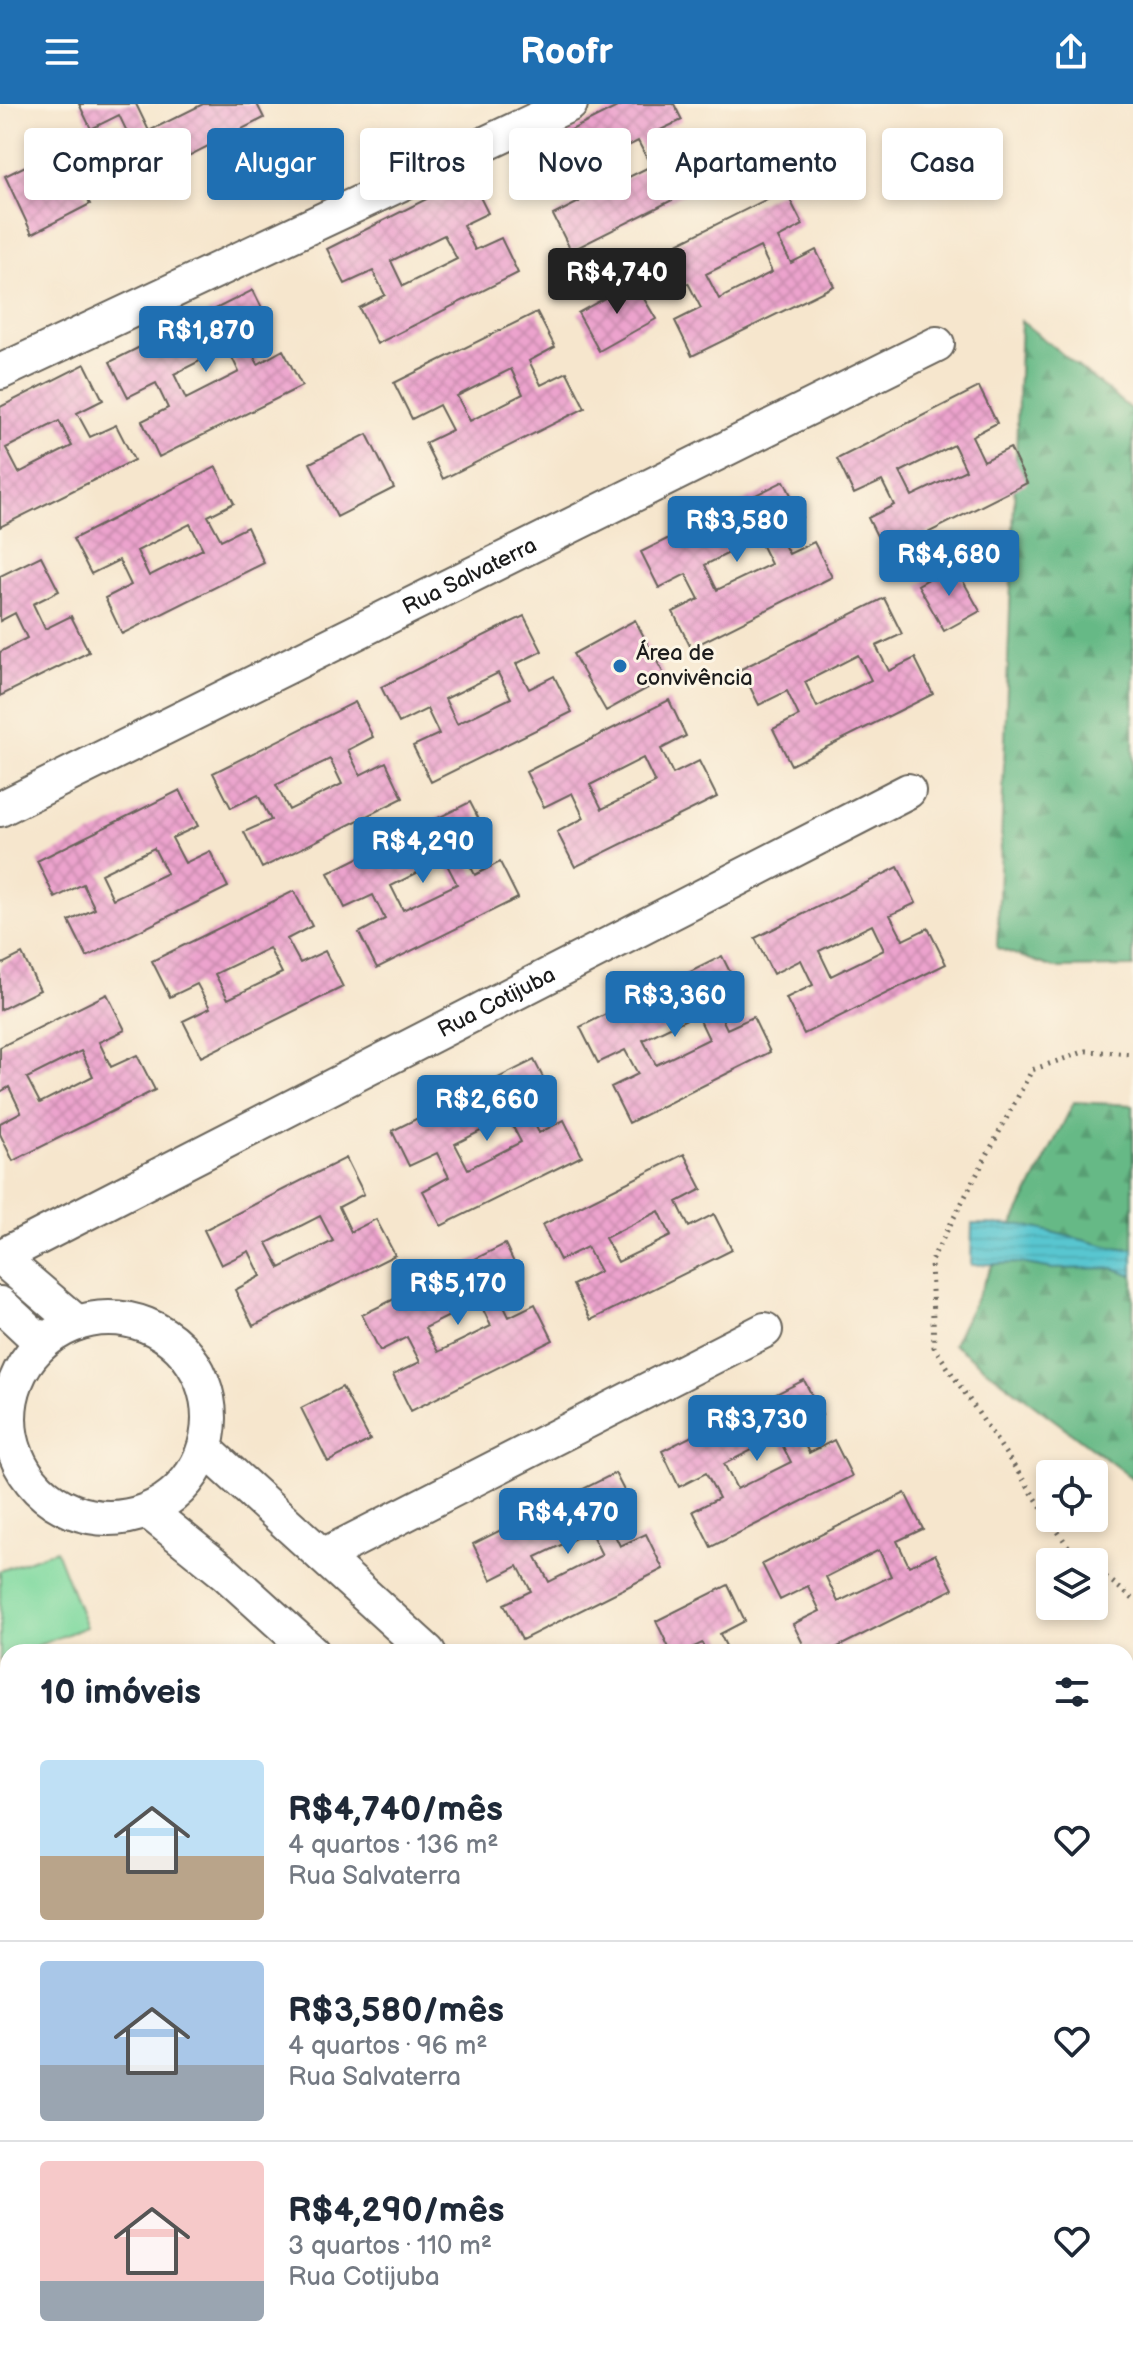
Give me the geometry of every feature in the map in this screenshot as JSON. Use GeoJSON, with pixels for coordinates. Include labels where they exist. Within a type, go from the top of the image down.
{"type":"FeatureCollection","features":[{"type":"Feature","properties":{"kind":"street"},"geometry":{"type":"LineString","coordinates":[[0,372],[570,104]]}},
{"type":"Feature","properties":{"kind":"street","name":"Rua Salvaterra"},"geometry":{"type":"LineString","coordinates":[[0,809],[937,344]]}},
{"type":"Feature","properties":{"kind":"street","name":"Rua Cotijuba"},"geometry":{"type":"LineString","coordinates":[[0,1257],[908,791]]}},
{"type":"Feature","properties":{"kind":"street"},"geometry":{"type":"LineString","coordinates":[[0,1257],[77,1323]]}},
{"type":"Feature","properties":{"kind":"street"},"geometry":{"type":"LineString","coordinates":[[0,1304],[42,1343]]}},
{"type":"Feature","properties":{"kind":"street"},"geometry":{"type":"LineString","coordinates":[[109,1318],[140,1322],[168,1337],[191,1359],[205,1387],[210,1418],[205,1449],[192,1475],[173,1496],[148,1511],[115,1519],[82,1515],[51,1502],[35,1486],[12,1448],[7,1375],[26,1361],[42,1343],[77,1323],[109,1318]]}},
{"type":"Feature","properties":{"kind":"street"},"geometry":{"type":"LineString","coordinates":[[323,1556],[765,1330]]}},
{"type":"Feature","properties":{"kind":"street"},"geometry":{"type":"LineString","coordinates":[[205,1449],[419,1644]]}},
{"type":"Feature","properties":{"kind":"street"},"geometry":{"type":"LineString","coordinates":[[148,1511],[225,1573],[303,1644]]}},
{"type":"Feature","properties":{"kind":"path"},"geometry":{"type":"LineString","coordinates":[[1071,1548],[934,1347],[931,1261],[1032,1070],[1086,1051],[1133,1054]]}},
{"type":"Feature","properties":{"kind":"path"},"geometry":{"type":"LineString","coordinates":[[1108,1578],[1133,1599]]}},
{"type":"Feature","properties":{"kind":"green space"},"geometry":{"type":"Polygon","coordinates":[[[1021,321],[1133,411],[1133,967],[1054,968],[997,948],[1021,321]]]}},
{"type":"Feature","properties":{"kind":"green space"},"geometry":{"type":"Polygon","coordinates":[[[1074,1102],[1133,1105],[1133,1479],[953,1344],[1074,1102]]]}},
{"type":"Feature","properties":{"kind":"green space"},"geometry":{"type":"Polygon","coordinates":[[[56,1550],[86,1627],[42,1644],[0,1644],[0,1571],[56,1550]]]}},
{"type":"Feature","properties":{"kind":"water"},"geometry":{"type":"Polygon","coordinates":[[[972,1224],[1023,1225],[1111,1247],[1133,1249],[1133,1275],[1113,1268],[1053,1269],[1020,1263],[971,1265],[972,1224]]]}},
{"type":"Feature","properties":{"kind":"building"},"geometry":{"type":"Polygon","coordinates":[[[79,104],[136,104],[148,128],[125,128],[119,115],[91,128],[79,104]]]}},
{"type":"Feature","properties":{"kind":"building"},"geometry":{"type":"Polygon","coordinates":[[[203,104],[257,104],[264,118],[244,128],[207,128],[207,147],[191,155],[191,128],[155,128],[203,104]]]}},
{"type":"Feature","properties":{"kind":"building"},"geometry":{"type":"Polygon","coordinates":[[[623,104],[674,104],[682,120],[665,128],[647,128],[647,158],[638,141],[631,144],[631,128],[575,128],[623,104]]]}},
{"type":"Feature","properties":{"kind":"building"},"geometry":{"type":"Polygon","coordinates":[[[24,167],[24,200],[88,200],[90,204],[32,234],[5,176],[24,167]]]}},
{"type":"Feature","properties":{"kind":"building"},"geometry":{"type":"Polygon","coordinates":[[[647,168],[647,200],[672,200],[571,251],[553,215],[579,202],[631,200],[631,176],[647,168]]]}},
{"type":"Feature","properties":{"kind":"building"},"geometry":{"type":"Polygon","coordinates":[[[424,200],[482,200],[488,213],[463,225],[475,250],[501,238],[518,273],[377,344],[359,308],[385,295],[373,271],[345,284],[327,249],[424,200]],[[444,235],[391,261],[403,286],[457,259],[444,235]]]}},
{"type":"Feature","properties":{"kind":"building"},"geometry":{"type":"Polygon","coordinates":[[[765,200],[790,200],[803,225],[778,238],[791,263],[816,250],[834,286],[692,356],[675,321],[701,308],[688,283],[661,297],[643,261],[765,200]],[[760,247],[706,274],[719,299],[772,272],[760,247]]]}},
{"type":"Feature","properties":{"kind":"building"},"geometry":{"type":"Polygon","coordinates":[[[634,282],[656,319],[599,351],[578,313],[634,282]]]}},
{"type":"Feature","properties":{"kind":"building"},"geometry":{"type":"Polygon","coordinates":[[[253,290],[271,326],[245,339],[258,364],[283,350],[302,386],[159,457],[142,421],[168,408],[156,383],[128,397],[110,362],[253,290]],[[227,347],[174,374],[186,399],[239,372],[227,347]]]}},
{"type":"Feature","properties":{"kind":"building"},"geometry":{"type":"Polygon","coordinates":[[[537,312],[555,347],[529,361],[541,385],[567,372],[585,408],[443,479],[425,443],[452,430],[439,405],[412,419],[394,383],[537,312]],[[511,369],[457,396],[470,421],[523,394],[511,369]]]}},
{"type":"Feature","properties":{"kind":"building"},"geometry":{"type":"Polygon","coordinates":[[[85,364],[103,400],[77,413],[90,437],[116,425],[134,460],[0,527],[0,407],[85,364]],[[59,421],[6,448],[19,473],[72,446],[59,421]]]}},
{"type":"Feature","properties":{"kind":"building"},"geometry":{"type":"Polygon","coordinates":[[[979,387],[997,423],[972,436],[984,461],[1010,448],[1027,483],[886,554],[868,518],[894,505],[882,481],[854,494],[837,459],[979,387]],[[954,445],[900,472],[912,496],[966,470],[954,445]]]}},
{"type":"Feature","properties":{"kind":"building"},"geometry":{"type":"Polygon","coordinates":[[[367,434],[394,488],[337,517],[310,463],[367,434]]]}},
{"type":"Feature","properties":{"kind":"building"},"geometry":{"type":"Polygon","coordinates":[[[216,467],[234,503],[208,516],[221,540],[247,527],[264,563],[122,634],[105,598],[131,585],[119,560],[91,574],[73,539],[216,467]],[[190,524],[137,551],[149,576],[203,549],[190,524]]]}},
{"type":"Feature","properties":{"kind":"building"},"geometry":{"type":"Polygon","coordinates":[[[784,481],[802,517],[776,530],[789,554],[814,542],[832,577],[691,648],[673,612],[699,599],[686,574],[659,588],[641,552],[784,481]],[[758,538],[705,565],[717,590],[771,564],[758,538]]]}},
{"type":"Feature","properties":{"kind":"building"},"geometry":{"type":"Polygon","coordinates":[[[41,556],[59,591],[33,604],[45,629],[71,616],[89,652],[0,696],[0,652],[27,638],[15,613],[0,621],[0,576],[41,556]]]}},
{"type":"Feature","properties":{"kind":"building"},"geometry":{"type":"Polygon","coordinates":[[[954,565],[980,611],[944,631],[918,585],[954,565]]]}},
{"type":"Feature","properties":{"kind":"building"},"geometry":{"type":"Polygon","coordinates":[[[884,598],[902,634],[876,646],[889,671],[915,658],[933,694],[791,765],[773,729],[799,716],[787,691],[759,705],[741,669],[884,598]],[[858,655],[805,682],[817,707],[871,680],[858,655]]]}},
{"type":"Feature","properties":{"kind":"building"},"geometry":{"type":"Polygon","coordinates":[[[524,616],[542,651],[516,664],[529,689],[554,676],[572,712],[431,782],[413,746],[439,734],[427,709],[399,723],[381,687],[524,616]],[[498,673],[445,699],[457,724],[511,698],[498,673]]]}},
{"type":"Feature","properties":{"kind":"building","name":"Área de convivência"},"geometry":{"type":"Polygon","coordinates":[[[635,620],[666,678],[606,711],[573,654],[635,620]]]}},
{"type":"Feature","properties":{"kind":"building"},"geometry":{"type":"Polygon","coordinates":[[[669,700],[686,736],[661,749],[673,774],[699,761],[717,797],[575,867],[557,832],[584,818],[572,793],[544,807],[526,772],[669,700]],[[643,758],[590,785],[602,809],[655,783],[643,758]]]}},
{"type":"Feature","properties":{"kind":"building"},"geometry":{"type":"Polygon","coordinates":[[[355,702],[373,737],[348,750],[360,775],[386,762],[403,798],[262,868],[244,832],[271,820],[258,795],[231,808],[213,773],[355,702]],[[330,759],[276,785],[289,810],[342,784],[330,759]]]}},
{"type":"Feature","properties":{"kind":"building"},"geometry":{"type":"Polygon","coordinates":[[[180,790],[198,826],[172,838],[185,863],[210,851],[228,887],[87,957],[69,921],[95,909],[83,884],[55,898],[37,861],[180,790]],[[154,848],[101,874],[113,899],[167,873],[154,848]]]}},
{"type":"Feature","properties":{"kind":"building"},"geometry":{"type":"Polygon","coordinates":[[[470,802],[488,837],[462,850],[475,875],[500,862],[518,898],[377,968],[359,933],[385,919],[373,895],[345,908],[328,873],[470,802]],[[444,859],[391,886],[403,910],[457,884],[444,859]]]}},
{"type":"Feature","properties":{"kind":"building"},"geometry":{"type":"Polygon","coordinates":[[[898,867],[916,903],[890,915],[903,940],[928,928],[946,964],[804,1034],[786,998],[813,985],[801,960],[773,974],[755,938],[898,867]],[[872,925],[819,951],[831,976],[884,950],[872,925]]]}},
{"type":"Feature","properties":{"kind":"building"},"geometry":{"type":"Polygon","coordinates":[[[294,891],[312,926],[287,939],[300,963],[325,951],[343,987],[201,1057],[183,1021],[210,1008],[197,984],[170,997],[152,961],[294,891]],[[269,948],[215,974],[228,999],[282,973],[269,948]]]}},
{"type":"Feature","properties":{"kind":"building"},"geometry":{"type":"Polygon","coordinates":[[[22,954],[40,990],[0,1010],[0,965],[22,954]]]}},
{"type":"Feature","properties":{"kind":"building"},"geometry":{"type":"Polygon","coordinates":[[[722,956],[740,992],[715,1004],[727,1029],[753,1017],[770,1052],[629,1123],[611,1087],[638,1074],[625,1050],[598,1063],[580,1027],[722,956]],[[697,1014],[643,1040],[656,1065],[709,1039],[697,1014]]]}},
{"type":"Feature","properties":{"kind":"building"},"geometry":{"type":"Polygon","coordinates":[[[107,994],[125,1030],[99,1042],[111,1067],[137,1055],[155,1090],[13,1161],[0,1134],[0,1123],[21,1112],[9,1087],[0,1092],[0,1047],[107,994]],[[81,1051],[27,1078],[40,1103],[93,1076],[81,1051]]]}},
{"type":"Feature","properties":{"kind":"building"},"geometry":{"type":"Polygon","coordinates":[[[534,1060],[552,1095],[527,1108],[539,1133],[564,1120],[582,1156],[441,1226],[423,1191],[449,1177],[437,1153],[409,1166],[392,1131],[534,1060]],[[508,1117],[455,1144],[468,1169],[521,1142],[508,1117]]]}},
{"type":"Feature","properties":{"kind":"building"},"geometry":{"type":"Polygon","coordinates":[[[684,1154],[702,1189],[677,1202],[689,1227],[714,1214],[732,1250],[591,1320],[573,1285],[600,1271],[587,1247],[560,1260],[542,1225],[684,1154]],[[659,1211],[605,1238],[618,1262],[671,1236],[659,1211]]]}},
{"type":"Feature","properties":{"kind":"building"},"geometry":{"type":"Polygon","coordinates":[[[346,1158],[364,1194],[339,1207],[351,1232],[376,1219],[395,1255],[253,1326],[235,1290],[261,1276],[249,1251],[221,1265],[204,1230],[346,1158]],[[320,1216],[267,1243],[280,1268],[333,1241],[320,1216]]]}},
{"type":"Feature","properties":{"kind":"building"},"geometry":{"type":"Polygon","coordinates":[[[505,1244],[522,1279],[497,1292],[509,1317],[535,1304],[553,1340],[411,1411],[393,1375],[420,1362],[407,1337],[380,1351],[362,1315],[505,1244]],[[479,1301],[425,1328],[438,1352],[491,1326],[479,1301]]]}},
{"type":"Feature","properties":{"kind":"building"},"geometry":{"type":"Polygon","coordinates":[[[804,1380],[822,1415],[796,1428],[809,1453],[834,1440],[852,1476],[711,1547],[693,1511],[719,1498],[706,1473],[679,1487],[662,1451],[804,1380]],[[778,1437],[724,1464],[737,1489],[791,1462],[778,1437]]]}},
{"type":"Feature","properties":{"kind":"building"},"geometry":{"type":"Polygon","coordinates":[[[342,1387],[370,1440],[328,1462],[301,1408],[342,1387]]]}},
{"type":"Feature","properties":{"kind":"building"},"geometry":{"type":"Polygon","coordinates":[[[615,1473],[633,1508],[608,1521],[620,1546],[646,1534],[663,1569],[522,1640],[504,1604],[531,1591],[518,1566],[491,1580],[473,1544],[615,1473]],[[590,1531],[536,1557],[549,1582],[602,1555],[590,1531]]]}},
{"type":"Feature","properties":{"kind":"building"},"geometry":{"type":"Polygon","coordinates":[[[905,1493],[923,1529],[897,1541],[909,1566],[935,1554],[953,1589],[844,1644],[803,1644],[793,1624],[820,1611],[808,1586],[780,1600],[762,1564],[905,1493]],[[879,1550],[826,1577],[838,1602],[891,1576],[879,1550]]]}},
{"type":"Feature","properties":{"kind":"building"},"geometry":{"type":"Polygon","coordinates":[[[728,1585],[745,1621],[720,1634],[725,1644],[667,1644],[656,1621],[728,1585]]]}},
{"type":"Feature","properties":{"kind":"place","name":"Área de convivência"},"geometry":{"type":"Point","coordinates":[620,666]}}]}
